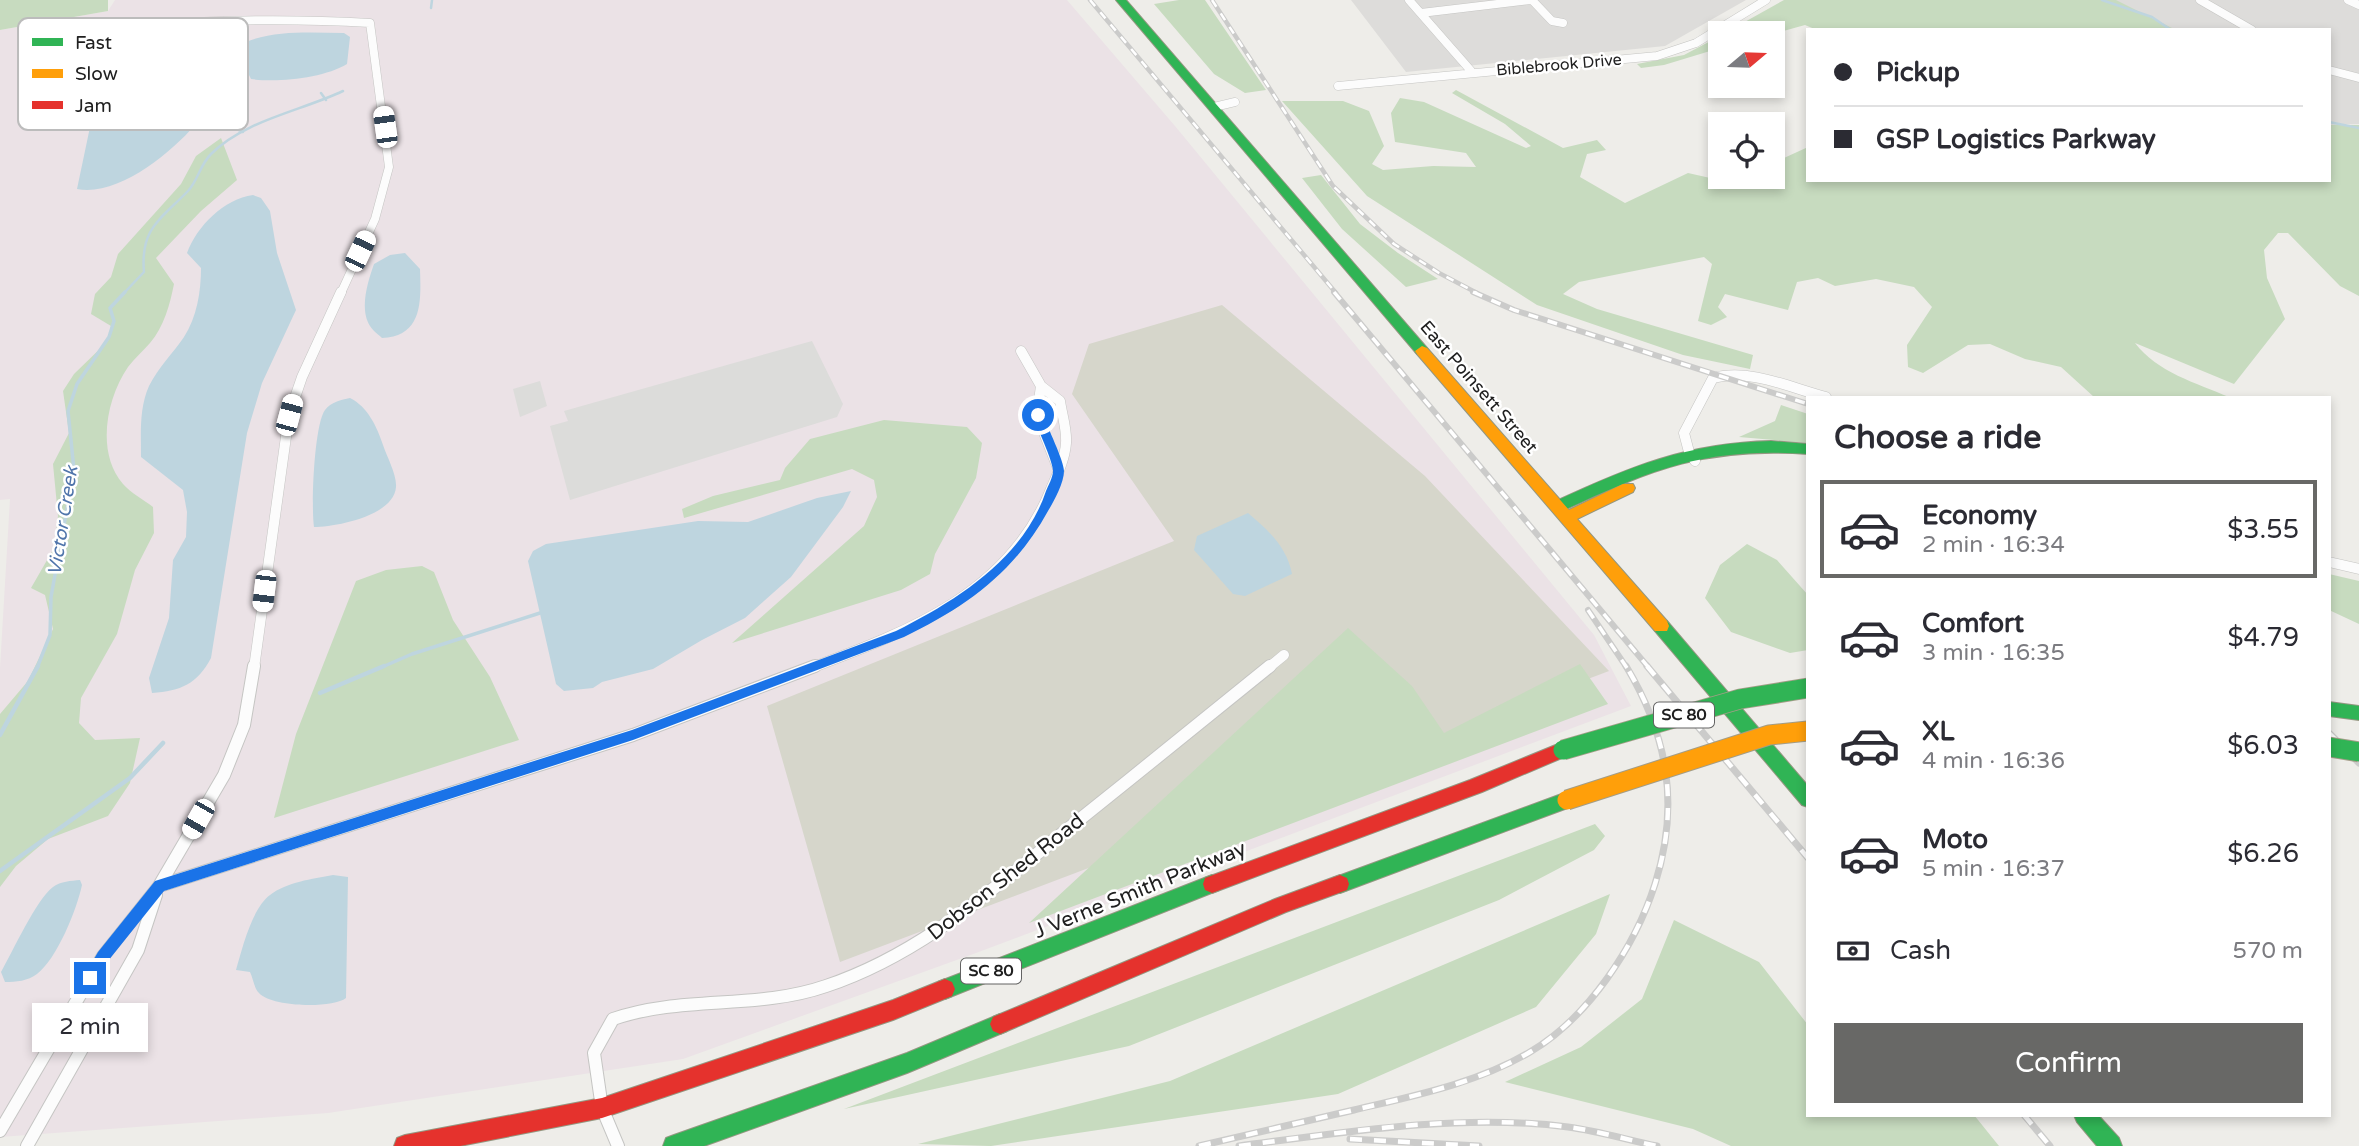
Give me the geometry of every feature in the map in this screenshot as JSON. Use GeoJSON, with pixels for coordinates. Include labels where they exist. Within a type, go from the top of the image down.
{"type":"FeatureCollection","features":[{"type":"Feature","properties":{"kind":"main road","name":"East Poinsett Street"},"geometry":{"type":"LineString","coordinates":[[1121,0],[1806,797]]}},
{"type":"Feature","properties":{"kind":"main road"},"geometry":{"type":"LineString","coordinates":[[1692,457],[1746,444],[1806,449]]}},
{"type":"Feature","properties":{"kind":"main road"},"geometry":{"type":"LineString","coordinates":[[1564,512],[1669,457],[1748,453],[1806,458]]}},
{"type":"Feature","properties":{"kind":"main road","name":"J Verne Smith Parkway"},"geometry":{"type":"LineString","coordinates":[[405,1146],[602,1108],[893,1010],[1255,867],[1476,786],[1563,750],[1740,699],[1806,688]]}},
{"type":"Feature","properties":{"kind":"main road"},"geometry":{"type":"LineString","coordinates":[[2331,709],[2359,713]]}},
{"type":"Feature","properties":{"kind":"main road","name":"SC 80"},"geometry":{"type":"LineString","coordinates":[[674,1146],[906,1063],[1282,905],[1567,800],[1769,735],[1806,732]]}},
{"type":"Feature","properties":{"kind":"main road"},"geometry":{"type":"LineString","coordinates":[[2331,747],[2359,752]]}},
{"type":"Feature","properties":{"kind":"main road"},"geometry":{"type":"LineString","coordinates":[[2086,1117],[2111,1146]]}},
{"type":"Feature","properties":{"kind":"street"},"geometry":{"type":"LineString","coordinates":[[1409,0],[1472,72]]}},
{"type":"Feature","properties":{"kind":"street"},"geometry":{"type":"LineString","coordinates":[[1421,13],[1531,0],[1552,21],[1563,23]]}},
{"type":"Feature","properties":{"kind":"street","name":"Biblebrook Drive"},"geometry":{"type":"LineString","coordinates":[[1338,86],[1672,53],[1696,43],[1766,0]]}},
{"type":"Feature","properties":{"kind":"street"},"geometry":{"type":"LineString","coordinates":[[2348,0],[2359,5]]}},
{"type":"Feature","properties":{"kind":"street"},"geometry":{"type":"LineString","coordinates":[[2205,1],[2249,28]]}},
{"type":"Feature","properties":{"kind":"street"},"geometry":{"type":"LineString","coordinates":[[0,1131],[103,956],[159,886],[224,775],[244,725],[289,415],[302,377],[382,200],[389,167],[388,152],[370,23],[321,20],[248,22]]}},
{"type":"Feature","properties":{"kind":"street"},"geometry":{"type":"LineString","coordinates":[[2331,71],[2359,78]]}},
{"type":"Feature","properties":{"kind":"street"},"geometry":{"type":"LineString","coordinates":[[1214,107],[1235,102]]}},
{"type":"Feature","properties":{"kind":"street"},"geometry":{"type":"LineString","coordinates":[[159,886],[633,735],[900,634],[935,617],[967,596],[1003,566],[1037,522],[1049,500],[1059,471],[1066,443],[1060,401],[1041,386],[1021,351]]}},
{"type":"Feature","properties":{"kind":"street"},"geometry":{"type":"LineString","coordinates":[[1692,457],[1684,433],[1713,378],[1718,375],[1737,374],[1822,396]]}},
{"type":"Feature","properties":{"kind":"street"},"geometry":{"type":"LineString","coordinates":[[1041,386],[1038,415],[1059,471]]}},
{"type":"Feature","properties":{"kind":"street"},"geometry":{"type":"LineString","coordinates":[[2331,562],[2359,569]]}},
{"type":"Feature","properties":{"kind":"street","name":"Dobson Shed Road"},"geometry":{"type":"LineString","coordinates":[[618,1146],[602,1108],[594,1053],[612,1019],[642,1009],[781,999],[802,994],[854,976],[912,947],[952,922],[1284,655]]}},
{"type":"Feature","properties":{"kind":"street"},"geometry":{"type":"LineString","coordinates":[[27,1146],[138,950],[159,886]]}},
{"type":"Feature","properties":{"kind":"shaded area"},"geometry":{"type":"Polygon","coordinates":[[[115,0],[1067,0],[1175,126],[1594,635],[1631,706],[976,953],[683,1059],[328,1113],[0,1137],[0,668],[10,499],[0,500],[0,30],[18,27],[18,130],[248,130],[248,18],[68,18],[108,11],[115,0]]]}},
{"type":"Feature","properties":{"kind":"shaded area"},"geometry":{"type":"Polygon","coordinates":[[[1351,0],[1746,0],[1665,46],[1406,72],[1351,0]]]}},
{"type":"Feature","properties":{"kind":"shaded area"},"geometry":{"type":"Polygon","coordinates":[[[2106,0],[2359,0],[2359,124],[2331,125],[2331,28],[2164,28],[2106,0]]]}},
{"type":"Feature","properties":{"kind":"shaded area"},"geometry":{"type":"Polygon","coordinates":[[[1222,305],[1425,476],[1609,671],[840,962],[767,706],[1174,541],[1072,394],[1089,344],[1222,305]]]}},
{"type":"Feature","properties":{"kind":"shaded area"},"geometry":{"type":"Polygon","coordinates":[[[812,341],[843,404],[837,417],[570,500],[550,426],[568,421],[564,411],[812,341]]]}},
{"type":"Feature","properties":{"kind":"shaded area"},"geometry":{"type":"Polygon","coordinates":[[[540,381],[547,406],[520,417],[513,389],[540,381]]]}},
{"type":"Feature","properties":{"kind":"green space"},"geometry":{"type":"Polygon","coordinates":[[[0,0],[108,0],[108,11],[68,18],[18,18],[18,27],[0,30],[0,0]]]}},
{"type":"Feature","properties":{"kind":"green space"},"geometry":{"type":"Polygon","coordinates":[[[1205,0],[1266,90],[1245,93],[1214,74],[1154,4],[1205,0]]]}},
{"type":"Feature","properties":{"kind":"green space"},"geometry":{"type":"Polygon","coordinates":[[[1784,0],[2116,0],[2172,28],[1812,28],[1805,25],[1785,31],[1785,21],[1746,21],[1784,0]]]}},
{"type":"Feature","properties":{"kind":"green space"},"geometry":{"type":"Polygon","coordinates":[[[1708,42],[1708,52],[1664,65],[1641,68],[1637,64],[1684,55],[1708,42]]]}},
{"type":"Feature","properties":{"kind":"green space"},"geometry":{"type":"Polygon","coordinates":[[[1456,90],[1563,148],[1597,140],[1606,150],[1587,154],[1580,177],[1625,203],[1688,173],[1708,178],[1708,189],[1785,189],[1785,158],[1806,148],[1806,182],[2331,182],[2331,125],[2359,125],[2359,296],[2340,286],[2288,233],[2278,233],[2264,250],[2267,278],[2285,319],[2234,384],[2135,343],[2154,362],[2166,369],[2227,396],[2093,396],[2061,367],[2025,359],[1990,344],[1968,345],[1923,373],[1908,367],[1907,345],[1932,307],[1914,287],[1876,279],[1835,286],[1818,278],[1797,282],[1788,310],[1725,294],[1718,307],[1727,317],[1711,325],[1698,321],[1712,264],[1704,257],[1579,282],[1563,294],[1597,309],[1753,355],[1750,369],[1683,355],[1537,305],[1367,196],[1282,101],[1343,101],[1369,111],[1384,146],[1372,164],[1383,170],[1433,166],[1476,167],[1466,153],[1395,142],[1391,113],[1400,98],[1424,102],[1526,148],[1531,146],[1505,124],[1452,93],[1456,90]]]}},
{"type":"Feature","properties":{"kind":"green space"},"geometry":{"type":"Polygon","coordinates":[[[221,138],[237,180],[201,211],[156,258],[174,284],[168,307],[155,337],[130,364],[120,380],[107,426],[109,457],[115,471],[126,487],[153,507],[154,533],[135,570],[117,634],[81,698],[79,723],[95,740],[140,738],[130,783],[108,816],[48,839],[16,866],[0,887],[0,714],[28,681],[53,629],[45,595],[31,588],[54,548],[58,516],[53,464],[69,433],[63,391],[74,374],[108,341],[111,326],[91,314],[95,294],[111,277],[118,254],[181,184],[196,156],[221,138]]]}},
{"type":"Feature","properties":{"kind":"green space"},"geometry":{"type":"Polygon","coordinates":[[[1321,175],[1360,224],[1438,279],[1406,287],[1342,229],[1302,178],[1321,175]]]}},
{"type":"Feature","properties":{"kind":"green space"},"geometry":{"type":"Polygon","coordinates":[[[1781,405],[1806,413],[1806,443],[1739,437],[1775,421],[1781,405]]]}},
{"type":"Feature","properties":{"kind":"green space"},"geometry":{"type":"Polygon","coordinates":[[[884,420],[967,427],[982,443],[976,478],[935,554],[930,574],[901,590],[732,643],[864,526],[877,497],[874,480],[852,469],[684,518],[682,509],[713,496],[780,480],[785,468],[810,439],[884,420]]]}},
{"type":"Feature","properties":{"kind":"green space"},"geometry":{"type":"Polygon","coordinates":[[[1747,544],[1777,560],[1806,593],[1806,650],[1790,653],[1731,632],[1705,598],[1720,565],[1747,544]]]}},
{"type":"Feature","properties":{"kind":"green space"},"geometry":{"type":"Polygon","coordinates":[[[422,566],[434,572],[453,620],[490,677],[519,740],[274,818],[296,734],[356,581],[386,570],[422,566]]]}},
{"type":"Feature","properties":{"kind":"green space"},"geometry":{"type":"Polygon","coordinates":[[[2331,574],[2359,581],[2359,624],[2331,611],[2331,574]]]}},
{"type":"Feature","properties":{"kind":"green space"},"geometry":{"type":"Polygon","coordinates":[[[1348,628],[1412,686],[1444,733],[1580,664],[1608,704],[1029,923],[1348,628]]]}},
{"type":"Feature","properties":{"kind":"green space"},"geometry":{"type":"Polygon","coordinates":[[[1595,824],[1605,836],[1594,850],[1499,900],[1129,1046],[844,1109],[1595,824]]]}},
{"type":"Feature","properties":{"kind":"green space"},"geometry":{"type":"Polygon","coordinates":[[[1610,894],[1596,934],[1536,1007],[1338,1094],[991,1146],[918,1144],[1170,1081],[1610,894]]]}},
{"type":"Feature","properties":{"kind":"green space"},"geometry":{"type":"Polygon","coordinates":[[[1674,920],[1759,962],[1806,1022],[1806,1117],[1976,1117],[1999,1146],[1731,1146],[1693,1129],[1505,1082],[1581,1047],[1642,999],[1674,920]]]}},
{"type":"Feature","properties":{"kind":"water"},"geometry":{"type":"Polygon","coordinates":[[[344,33],[350,37],[347,64],[326,73],[300,78],[251,79],[248,73],[248,41],[274,35],[344,33]]]}},
{"type":"Feature","properties":{"kind":"water"},"geometry":{"type":"Polygon","coordinates":[[[89,130],[190,130],[157,160],[125,180],[93,190],[77,189],[89,130]]]}},
{"type":"Feature","properties":{"kind":"water"},"geometry":{"type":"Polygon","coordinates":[[[253,195],[261,198],[270,211],[277,253],[296,310],[262,383],[247,433],[211,658],[194,680],[180,688],[152,693],[149,678],[169,618],[173,560],[186,537],[187,512],[183,490],[141,457],[144,403],[149,386],[184,337],[195,312],[201,268],[187,253],[197,233],[222,208],[253,195]]]}},
{"type":"Feature","properties":{"kind":"water"},"geometry":{"type":"Polygon","coordinates":[[[405,253],[420,269],[417,315],[405,331],[382,338],[370,326],[365,312],[369,278],[374,264],[390,255],[405,253]]]}},
{"type":"Feature","properties":{"kind":"water"},"geometry":{"type":"Polygon","coordinates":[[[350,398],[367,412],[375,425],[396,487],[393,497],[375,512],[349,522],[314,527],[314,467],[321,419],[330,405],[350,398]]]}},
{"type":"Feature","properties":{"kind":"water"},"geometry":{"type":"Polygon","coordinates":[[[851,491],[843,507],[791,577],[745,618],[653,669],[602,682],[593,688],[564,691],[556,684],[528,561],[533,551],[546,544],[698,521],[748,522],[817,498],[851,491]]]}},
{"type":"Feature","properties":{"kind":"water"},"geometry":{"type":"Polygon","coordinates":[[[1248,513],[1281,547],[1292,574],[1245,596],[1233,594],[1194,550],[1197,536],[1248,513]]]}},
{"type":"Feature","properties":{"kind":"water"},"geometry":{"type":"Polygon","coordinates":[[[333,875],[348,877],[346,998],[328,1004],[302,1005],[266,998],[257,991],[250,972],[236,970],[248,930],[258,909],[270,895],[284,887],[333,875]]]}},
{"type":"Feature","properties":{"kind":"water"},"geometry":{"type":"Polygon","coordinates":[[[80,880],[82,885],[76,907],[52,957],[33,976],[22,981],[5,982],[1,972],[39,903],[56,885],[80,880]]]}},
{"type":"Feature","properties":{"kind":"waterway","name":"Victor Creek"},"geometry":{"type":"LineString","coordinates":[[431,8],[432,0]]}},
{"type":"Feature","properties":{"kind":"waterway"},"geometry":{"type":"LineString","coordinates":[[2102,0],[2152,17],[2168,28]]}},
{"type":"Feature","properties":{"kind":"waterway","name":"Victor Creek"},"geometry":{"type":"LineString","coordinates":[[325,99],[343,91]]}},
{"type":"Feature","properties":{"kind":"waterway"},"geometry":{"type":"LineString","coordinates":[[321,93],[325,99]]}},
{"type":"Feature","properties":{"kind":"waterway","name":"Victor Creek"},"geometry":{"type":"LineString","coordinates":[[248,129],[325,99]]}},
{"type":"Feature","properties":{"kind":"waterway"},"geometry":{"type":"LineString","coordinates":[[2331,122],[2359,128]]}},
{"type":"Feature","properties":{"kind":"waterway"},"geometry":{"type":"LineString","coordinates":[[239,130],[242,132]]}},
{"type":"Feature","properties":{"kind":"waterway","name":"Victor Creek"},"geometry":{"type":"LineString","coordinates":[[124,293],[144,272],[145,245],[154,226],[188,191],[211,154],[242,132]]}},
{"type":"Feature","properties":{"kind":"waterway","name":"Victor Creek"},"geometry":{"type":"LineString","coordinates":[[37,667],[50,635],[51,597],[74,470],[68,411],[77,384],[109,337],[114,321],[110,308],[125,292]]}},
{"type":"Feature","properties":{"kind":"waterway"},"geometry":{"type":"LineString","coordinates":[[380,668],[412,654],[540,613]]}},
{"type":"Feature","properties":{"kind":"waterway"},"geometry":{"type":"LineString","coordinates":[[320,693],[384,666]]}},
{"type":"Feature","properties":{"kind":"waterway","name":"Victor Creek"},"geometry":{"type":"LineString","coordinates":[[0,735],[37,667]]}},
{"type":"Feature","properties":{"kind":"waterway"},"geometry":{"type":"LineString","coordinates":[[0,871],[130,778],[163,743]]}},
{"type":"Feature","properties":{"kind":"railway"},"geometry":{"type":"LineString","coordinates":[[1090,0],[1336,293]]}},
{"type":"Feature","properties":{"kind":"railway"},"geometry":{"type":"LineString","coordinates":[[1212,0],[1333,186],[1394,244],[1477,293]]}},
{"type":"Feature","properties":{"kind":"railway"},"geometry":{"type":"LineString","coordinates":[[1334,292],[1649,668]]}},
{"type":"Feature","properties":{"kind":"railway"},"geometry":{"type":"LineString","coordinates":[[1473,292],[1514,310],[1806,403]]}},
{"type":"Feature","properties":{"kind":"railway"},"geometry":{"type":"LineString","coordinates":[[1588,610],[1627,668]]}},
{"type":"Feature","properties":{"kind":"railway"},"geometry":{"type":"LineString","coordinates":[[1199,1146],[1422,1094],[1489,1072],[1510,1063],[1551,1038],[1590,1001],[1622,956],[1646,908],[1663,855],[1667,826],[1666,772],[1660,745],[1652,718],[1626,666]]}},
{"type":"Feature","properties":{"kind":"railway"},"geometry":{"type":"LineString","coordinates":[[1647,666],[1806,856]]}},
{"type":"Feature","properties":{"kind":"railway"},"geometry":{"type":"LineString","coordinates":[[2331,735],[2359,763]]}},
{"type":"Feature","properties":{"kind":"railway"},"geometry":{"type":"LineString","coordinates":[[2026,1117],[2050,1146]]}},
{"type":"Feature","properties":{"kind":"railway"},"geometry":{"type":"LineString","coordinates":[[1239,1146],[1403,1126],[1486,1122],[1568,1127],[1657,1146]]}},
{"type":"Feature","properties":{"kind":"railway"},"geometry":{"type":"LineString","coordinates":[[1350,1139],[1479,1146]]}},
{"type":"Feature","properties":{"kind":"traffic: fast"},"geometry":{"type":"LineString","coordinates":[[1121,0],[1422,351]]}},
{"type":"Feature","properties":{"kind":"traffic: fast"},"geometry":{"type":"LineString","coordinates":[[1559,506],[1622,477],[1679,457],[1738,447],[1806,449]]}},
{"type":"Feature","properties":{"kind":"traffic: fast"},"geometry":{"type":"LineString","coordinates":[[1661,626],[1806,797]]}},
{"type":"Feature","properties":{"kind":"traffic: fast"},"geometry":{"type":"LineString","coordinates":[[1563,750],[1740,699],[1806,688]]}},
{"type":"Feature","properties":{"kind":"traffic: fast"},"geometry":{"type":"LineString","coordinates":[[2331,709],[2359,713]]}},
{"type":"Feature","properties":{"kind":"traffic: fast"},"geometry":{"type":"LineString","coordinates":[[2331,747],[2359,752]]}},
{"type":"Feature","properties":{"kind":"traffic: fast"},"geometry":{"type":"LineString","coordinates":[[1340,884],[1567,800]]}},
{"type":"Feature","properties":{"kind":"traffic: fast"},"geometry":{"type":"LineString","coordinates":[[945,989],[1212,884]]}},
{"type":"Feature","properties":{"kind":"traffic: fast"},"geometry":{"type":"LineString","coordinates":[[674,1146],[907,1063],[1000,1024]]}},
{"type":"Feature","properties":{"kind":"traffic: fast"},"geometry":{"type":"LineString","coordinates":[[2086,1117],[2111,1146]]}},
{"type":"Feature","properties":{"kind":"traffic: slow"},"geometry":{"type":"LineString","coordinates":[[1422,351],[1661,626]]}},
{"type":"Feature","properties":{"kind":"traffic: slow"},"geometry":{"type":"LineString","coordinates":[[1568,517],[1628,488]]}},
{"type":"Feature","properties":{"kind":"traffic: slow"},"geometry":{"type":"LineString","coordinates":[[1567,800],[1769,735],[1806,731]]}},
{"type":"Feature","properties":{"kind":"traffic: jam"},"geometry":{"type":"LineString","coordinates":[[1212,884],[1476,786],[1563,750]]}},
{"type":"Feature","properties":{"kind":"traffic: jam"},"geometry":{"type":"LineString","coordinates":[[1000,1024],[1282,905],[1340,884]]}},
{"type":"Feature","properties":{"kind":"traffic: jam"},"geometry":{"type":"LineString","coordinates":[[405,1146],[602,1108],[893,1010],[945,989]]}},
{"type":"Feature","properties":{"kind":"route"},"geometry":{"type":"LineString","coordinates":[[90,978],[103,956],[159,886],[633,735],[900,634],[935,617],[967,596],[1003,566],[1030,533],[1049,500],[1059,471],[1038,415]]}}]}
